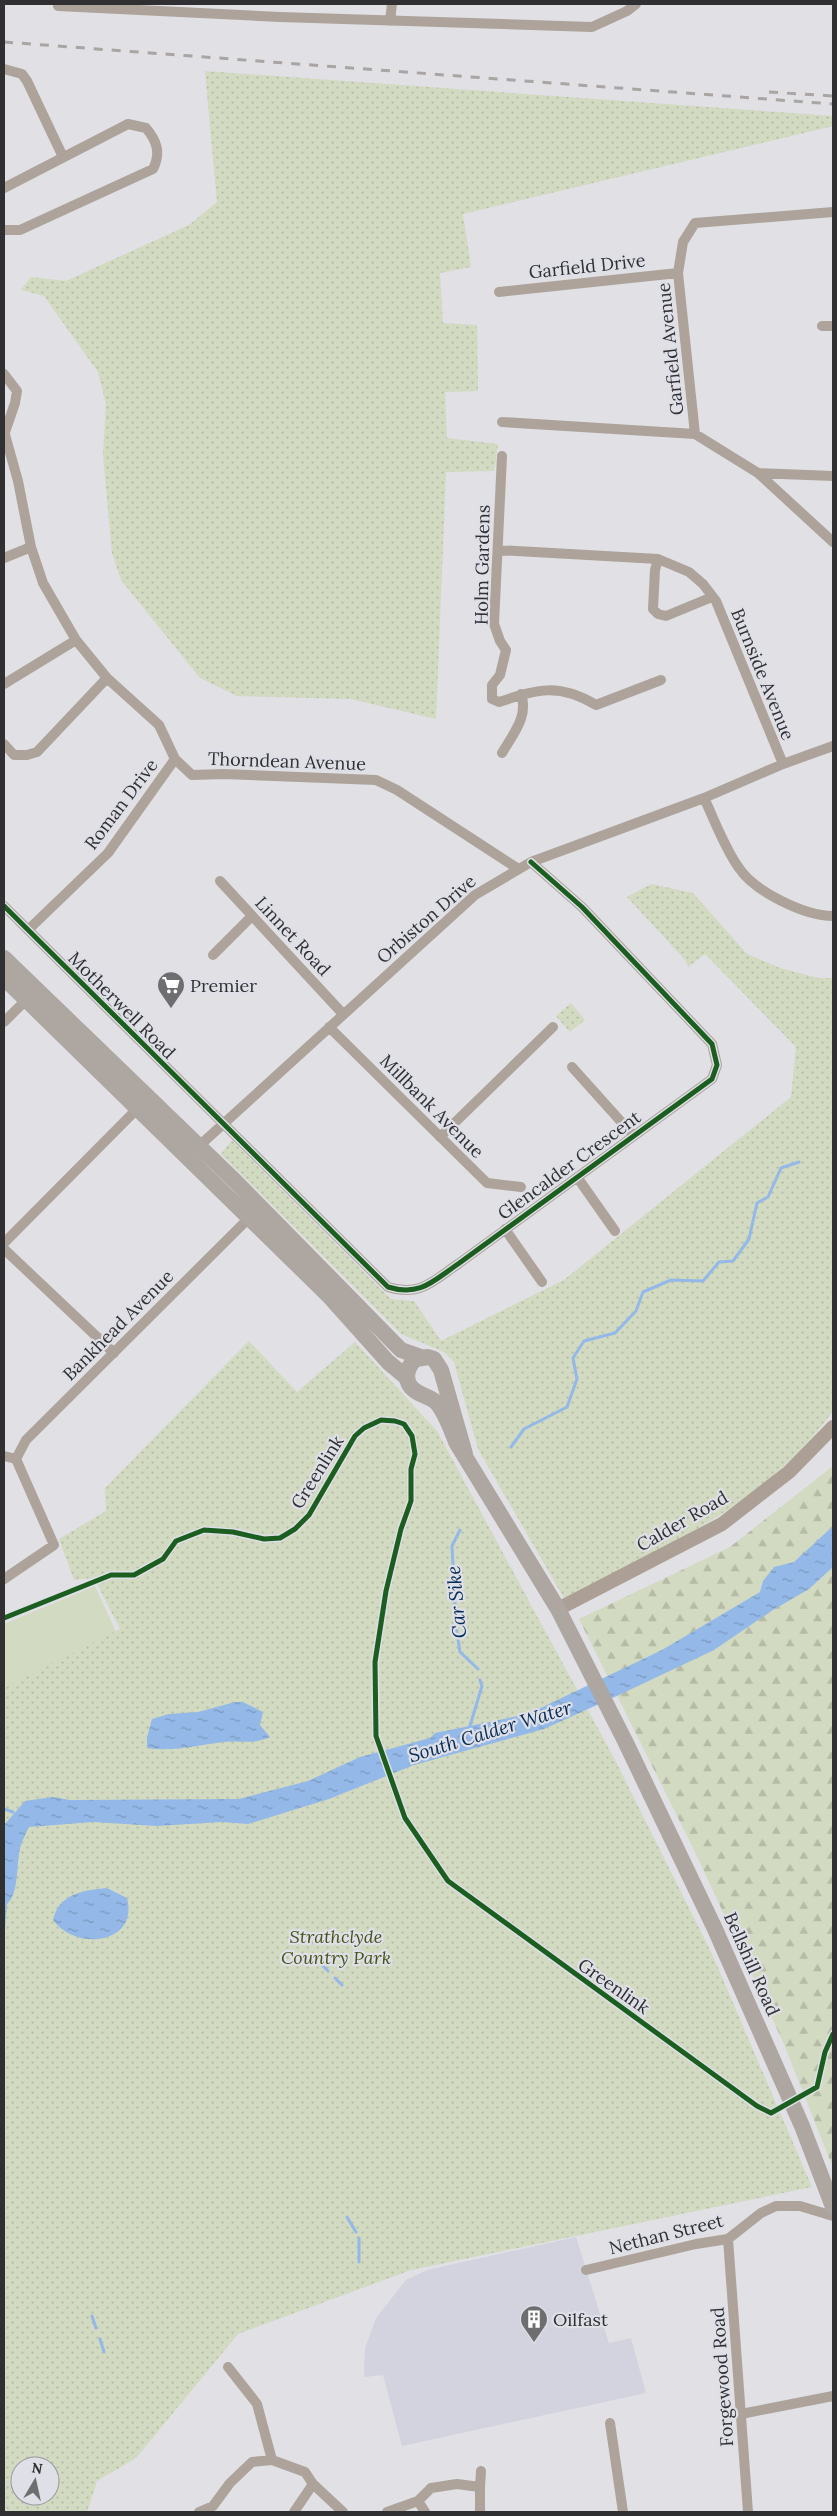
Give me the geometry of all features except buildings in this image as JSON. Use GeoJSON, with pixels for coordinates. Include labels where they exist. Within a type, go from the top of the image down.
{"type":"FeatureCollection","features":[{"type":"Feature","properties":{"kind":"main road"},"geometry":{"type":"LineString","coordinates":[[4,958],[199,1146],[401,1350],[434,1359],[442,1370],[453,1404],[465,1454]]}},
{"type":"Feature","properties":{"kind":"main road"},"geometry":{"type":"LineString","coordinates":[[4,978],[328,1295],[388,1362],[406,1377],[410,1386],[417,1392],[424,1394],[432,1392],[443,1376]]}},
{"type":"Feature","properties":{"kind":"main road"},"geometry":{"type":"LineString","coordinates":[[406,1377],[412,1362],[421,1357]]}},
{"type":"Feature","properties":{"kind":"main road","name":"Bellshill Road"},"geometry":{"type":"LineString","coordinates":[[424,1394],[436,1402],[445,1416],[456,1442],[465,1454],[570,1631],[719,1938],[802,2126],[833,2207]]}},
{"type":"Feature","properties":{"kind":"street"},"geometry":{"type":"LineString","coordinates":[[390,21],[392,4]]}},
{"type":"Feature","properties":{"kind":"street"},"geometry":{"type":"LineString","coordinates":[[58,6],[161,7],[280,17],[592,27],[627,11],[636,4]]}},
{"type":"Feature","properties":{"kind":"street"},"geometry":{"type":"LineString","coordinates":[[4,69],[22,74],[28,80],[62,157]]}},
{"type":"Feature","properties":{"kind":"street"},"geometry":{"type":"LineString","coordinates":[[4,188],[128,124],[146,128],[154,138],[159,154],[153,169],[107,192],[20,230],[4,230]]}},
{"type":"Feature","properties":{"kind":"street","name":"Garfield Avenue"},"geometry":{"type":"LineString","coordinates":[[695,434],[678,273],[683,242],[695,222],[833,212]]}},
{"type":"Feature","properties":{"kind":"street","name":"Garfield Drive"},"geometry":{"type":"LineString","coordinates":[[499,292],[678,273]]}},
{"type":"Feature","properties":{"kind":"street"},"geometry":{"type":"LineString","coordinates":[[822,326],[833,326]]}},
{"type":"Feature","properties":{"kind":"street","name":"Thorndean Avenue"},"geometry":{"type":"LineString","coordinates":[[4,374],[17,391],[16,403],[4,431],[18,481],[31,547],[43,583],[76,640],[107,678],[159,725],[174,759],[192,775],[224,774],[376,780],[397,790],[517,868]]}},
{"type":"Feature","properties":{"kind":"street"},"geometry":{"type":"LineString","coordinates":[[502,422],[695,434],[758,473],[833,542]]}},
{"type":"Feature","properties":{"kind":"street","name":"Holm Gardens"},"geometry":{"type":"LineString","coordinates":[[502,456],[494,624],[500,641],[506,650],[500,675],[492,685],[492,699],[499,702],[521,694],[558,690],[596,705],[661,680]]}},
{"type":"Feature","properties":{"kind":"street"},"geometry":{"type":"LineString","coordinates":[[758,473],[833,476]]}},
{"type":"Feature","properties":{"kind":"street"},"geometry":{"type":"LineString","coordinates":[[4,558],[31,547]]}},
{"type":"Feature","properties":{"kind":"street","name":"Burnside Avenue"},"geometry":{"type":"LineString","coordinates":[[498,550],[658,559],[688,572],[703,584],[716,601],[783,764]]}},
{"type":"Feature","properties":{"kind":"street","name":"Burnside Avenue"},"geometry":{"type":"LineString","coordinates":[[658,559],[655,570],[653,610],[658,614],[666,616],[712,597]]}},
{"type":"Feature","properties":{"kind":"street"},"geometry":{"type":"LineString","coordinates":[[4,684],[76,640]]}},
{"type":"Feature","properties":{"kind":"street"},"geometry":{"type":"LineString","coordinates":[[4,744],[14,755],[27,755],[38,752],[107,678]]}},
{"type":"Feature","properties":{"kind":"street"},"geometry":{"type":"LineString","coordinates":[[502,753],[522,718],[525,704],[521,694]]}},
{"type":"Feature","properties":{"kind":"street","name":"Orbiston Drive"},"geometry":{"type":"LineString","coordinates":[[199,1146],[475,895],[517,868],[704,798],[783,764],[833,746]]}},
{"type":"Feature","properties":{"kind":"street","name":"Roman Drive"},"geometry":{"type":"LineString","coordinates":[[28,930],[108,853],[174,759]]}},
{"type":"Feature","properties":{"kind":"street"},"geometry":{"type":"LineString","coordinates":[[704,798],[739,869],[763,891],[784,902],[833,916]]}},
{"type":"Feature","properties":{"kind":"street","name":"Glencalder Crescent"},"geometry":{"type":"LineString","coordinates":[[222,1124],[388,1287],[402,1292],[421,1290],[712,1079],[717,1065],[712,1044],[582,907],[531,862]]}},
{"type":"Feature","properties":{"kind":"street","name":"Linnet Road"},"geometry":{"type":"LineString","coordinates":[[220,881],[343,1014]]}},
{"type":"Feature","properties":{"kind":"street","name":"Motherwell Road"},"geometry":{"type":"LineString","coordinates":[[4,906],[222,1124]]}},
{"type":"Feature","properties":{"kind":"street"},"geometry":{"type":"LineString","coordinates":[[213,955],[252,916]]}},
{"type":"Feature","properties":{"kind":"street"},"geometry":{"type":"LineString","coordinates":[[4,1022],[26,1000]]}},
{"type":"Feature","properties":{"kind":"street","name":"Millbank Avenue"},"geometry":{"type":"LineString","coordinates":[[329,1026],[487,1183],[521,1186]]}},
{"type":"Feature","properties":{"kind":"street"},"geometry":{"type":"LineString","coordinates":[[440,1137],[553,1027]]}},
{"type":"Feature","properties":{"kind":"street"},"geometry":{"type":"LineString","coordinates":[[572,1067],[633,1135]]}},
{"type":"Feature","properties":{"kind":"street"},"geometry":{"type":"LineString","coordinates":[[4,1243],[137,1109]]}},
{"type":"Feature","properties":{"kind":"street"},"geometry":{"type":"LineString","coordinates":[[577,1176],[614,1231]]}},
{"type":"Feature","properties":{"kind":"street","name":"Bankhead Avenue"},"geometry":{"type":"LineString","coordinates":[[16,1459],[26,1440],[249,1218]]}},
{"type":"Feature","properties":{"kind":"street"},"geometry":{"type":"LineString","coordinates":[[505,1229],[542,1282]]}},
{"type":"Feature","properties":{"kind":"street"},"geometry":{"type":"LineString","coordinates":[[4,1249],[114,1353]]}},
{"type":"Feature","properties":{"kind":"street","name":"Calder Road"},"geometry":{"type":"LineString","coordinates":[[558,1609],[722,1524],[789,1472],[833,1427]]}},
{"type":"Feature","properties":{"kind":"street"},"geometry":{"type":"LineString","coordinates":[[4,1456],[16,1459],[54,1545],[4,1579]]}},
{"type":"Feature","properties":{"kind":"street","name":"Nethan Street"},"geometry":{"type":"LineString","coordinates":[[586,2270],[728,2239],[761,2213],[776,2206],[800,2206],[833,2216]]}},
{"type":"Feature","properties":{"kind":"street","name":"Forgewood Road"},"geometry":{"type":"LineString","coordinates":[[728,2239],[748,2512]]}},
{"type":"Feature","properties":{"kind":"street"},"geometry":{"type":"LineString","coordinates":[[228,2367],[257,2404],[272,2460]]}},
{"type":"Feature","properties":{"kind":"street"},"geometry":{"type":"LineString","coordinates":[[741,2414],[833,2396]]}},
{"type":"Feature","properties":{"kind":"street"},"geometry":{"type":"LineString","coordinates":[[610,2423],[623,2512]]}},
{"type":"Feature","properties":{"kind":"street"},"geometry":{"type":"LineString","coordinates":[[200,2512],[213,2506],[230,2483],[252,2462],[272,2460],[305,2472],[313,2484],[343,2512]]}},
{"type":"Feature","properties":{"kind":"street"},"geometry":{"type":"LineString","coordinates":[[480,2512],[481,2471]]}},
{"type":"Feature","properties":{"kind":"street"},"geometry":{"type":"LineString","coordinates":[[294,2512],[313,2484]]}},
{"type":"Feature","properties":{"kind":"street"},"geometry":{"type":"LineString","coordinates":[[387,2512],[418,2501],[431,2488],[457,2484],[480,2487]]}},
{"type":"Feature","properties":{"kind":"street"},"geometry":{"type":"LineString","coordinates":[[418,2501],[425,2512]]}},
{"type":"Feature","properties":{"kind":"shaded area"},"geometry":{"type":"Polygon","coordinates":[[[576,2237],[609,2343],[631,2338],[646,2393],[402,2446],[383,2375],[364,2377],[365,2348],[376,2318],[406,2280],[427,2270],[576,2237]]]}},
{"type":"Feature","properties":{"kind":"green space"},"geometry":{"type":"Polygon","coordinates":[[[205,71],[833,116],[833,126],[463,214],[471,267],[440,273],[443,323],[477,325],[478,391],[445,392],[447,438],[498,444],[494,471],[446,472],[436,719],[351,699],[237,696],[200,678],[121,580],[112,553],[103,455],[106,404],[98,372],[44,296],[21,290],[31,277],[66,281],[189,225],[217,202],[205,71]]]}},
{"type":"Feature","properties":{"kind":"green space"},"geometry":{"type":"Polygon","coordinates":[[[651,884],[693,893],[747,954],[780,968],[818,978],[833,978],[833,1411],[806,1444],[776,1473],[744,1498],[675,1542],[564,1598],[478,1449],[454,1362],[444,1352],[401,1334],[221,1154],[232,1140],[391,1299],[414,1301],[441,1341],[564,1280],[791,1097],[796,1047],[705,954],[688,967],[686,961],[627,897],[651,884]]]}},
{"type":"Feature","properties":{"kind":"green space"},"geometry":{"type":"Polygon","coordinates":[[[571,1003],[585,1020],[570,1032],[556,1016],[571,1003]]]}},
{"type":"Feature","properties":{"kind":"green space","name":"Strathclyde Country Park"},"geometry":{"type":"Polygon","coordinates":[[[249,1341],[297,1392],[355,1342],[437,1431],[615,1760],[712,1954],[812,2187],[411,2270],[238,2334],[136,2458],[97,2481],[87,2512],[4,2512],[4,1688],[120,1629],[94,1578],[74,1580],[59,1539],[106,1511],[105,1488],[249,1341]]]}},
{"type":"Feature","properties":{"kind":"green space"},"geometry":{"type":"Polygon","coordinates":[[[833,1466],[833,2168],[784,2044],[696,1854],[579,1619],[730,1547],[833,1466]]]}},
{"type":"Feature","properties":{"kind":"green space"},"geometry":{"type":"Polygon","coordinates":[[[95,1586],[116,1632],[92,1650],[4,1705],[4,1624],[95,1586]]]}},
{"type":"Feature","properties":{"kind":"water","name":"South Calder Water"},"geometry":{"type":"Polygon","coordinates":[[[833,1526],[833,1567],[809,1589],[773,1610],[714,1650],[544,1729],[414,1765],[329,1799],[248,1824],[222,1822],[157,1826],[93,1822],[29,1827],[20,1851],[13,1894],[7,1904],[4,1940],[4,1825],[25,1801],[52,1797],[70,1800],[239,1799],[308,1781],[360,1757],[430,1738],[435,1733],[528,1714],[662,1650],[760,1592],[763,1581],[774,1567],[794,1562],[833,1526]]]}},
{"type":"Feature","properties":{"kind":"water"},"geometry":{"type":"Polygon","coordinates":[[[235,1702],[243,1702],[263,1712],[260,1725],[270,1737],[252,1742],[224,1742],[176,1749],[147,1748],[147,1737],[152,1719],[169,1714],[198,1712],[235,1702]]]}},
{"type":"Feature","properties":{"kind":"water"},"geometry":{"type":"Polygon","coordinates":[[[107,1888],[127,1898],[128,1913],[124,1925],[115,1934],[103,1938],[90,1939],[76,1937],[63,1930],[53,1920],[56,1911],[66,1899],[81,1892],[107,1888]]]}},
{"type":"Feature","properties":{"kind":"waterway","name":"Car Sike"},"geometry":{"type":"LineString","coordinates":[[511,1447],[524,1429],[567,1407],[577,1379],[573,1358],[584,1341],[615,1333],[636,1311],[643,1292],[671,1280],[703,1281],[719,1262],[733,1261],[749,1239],[757,1203],[768,1197],[781,1168],[799,1162]]}},
{"type":"Feature","properties":{"kind":"waterway","name":"Car Sike"},"geometry":{"type":"LineString","coordinates":[[460,1530],[452,1546],[456,1627],[460,1652],[478,1669]]}},
{"type":"Feature","properties":{"kind":"waterway","name":"Car Sike"},"geometry":{"type":"LineString","coordinates":[[469,1729],[482,1686],[480,1680]]}},
{"type":"Feature","properties":{"kind":"waterway"},"geometry":{"type":"LineString","coordinates":[[4,1809],[13,1812]]}},
{"type":"Feature","properties":{"kind":"waterway"},"geometry":{"type":"LineString","coordinates":[[316,1959],[328,1971]]}},
{"type":"Feature","properties":{"kind":"waterway"},"geometry":{"type":"LineString","coordinates":[[335,1978],[342,1985]]}},
{"type":"Feature","properties":{"kind":"waterway"},"geometry":{"type":"LineString","coordinates":[[347,2217],[356,2232]]}},
{"type":"Feature","properties":{"kind":"waterway"},"geometry":{"type":"LineString","coordinates":[[359,2238],[359,2262]]}},
{"type":"Feature","properties":{"kind":"waterway"},"geometry":{"type":"LineString","coordinates":[[92,2316],[96,2328]]}},
{"type":"Feature","properties":{"kind":"waterway"},"geometry":{"type":"LineString","coordinates":[[100,2339],[104,2352]]}},
{"type":"Feature","properties":{"kind":"railway"},"geometry":{"type":"LineString","coordinates":[[4,42],[833,104]]}},
{"type":"Feature","properties":{"kind":"railway"},"geometry":{"type":"LineString","coordinates":[[769,92],[833,96]]}},
{"type":"Feature","properties":{"kind":"cycle path"},"geometry":{"type":"LineString","coordinates":[[4,906],[388,1287],[409,1290],[426,1286],[441,1276],[712,1079],[717,1065],[712,1044],[582,907],[531,862]]}},
{"type":"Feature","properties":{"kind":"cycle path","name":"Greenlink"},"geometry":{"type":"LineString","coordinates":[[4,1618],[111,1575],[134,1575],[163,1559],[176,1541],[204,1530],[233,1532],[264,1539],[280,1538],[295,1529],[309,1515],[355,1436],[364,1428],[381,1420],[404,1424],[412,1436],[415,1454],[411,1469],[411,1501],[401,1529],[386,1591],[375,1662],[376,1736],[405,1818],[448,1881],[757,2106],[771,2113],[817,2087],[825,2052],[833,2034]]}},
{"type":"Feature","properties":{"kind":"place","name":"Premier"},"geometry":{"type":"Point","coordinates":[171,1009]}},
{"type":"Feature","properties":{"kind":"place","name":"Oilfast"},"geometry":{"type":"Point","coordinates":[534,2343]}}]}
